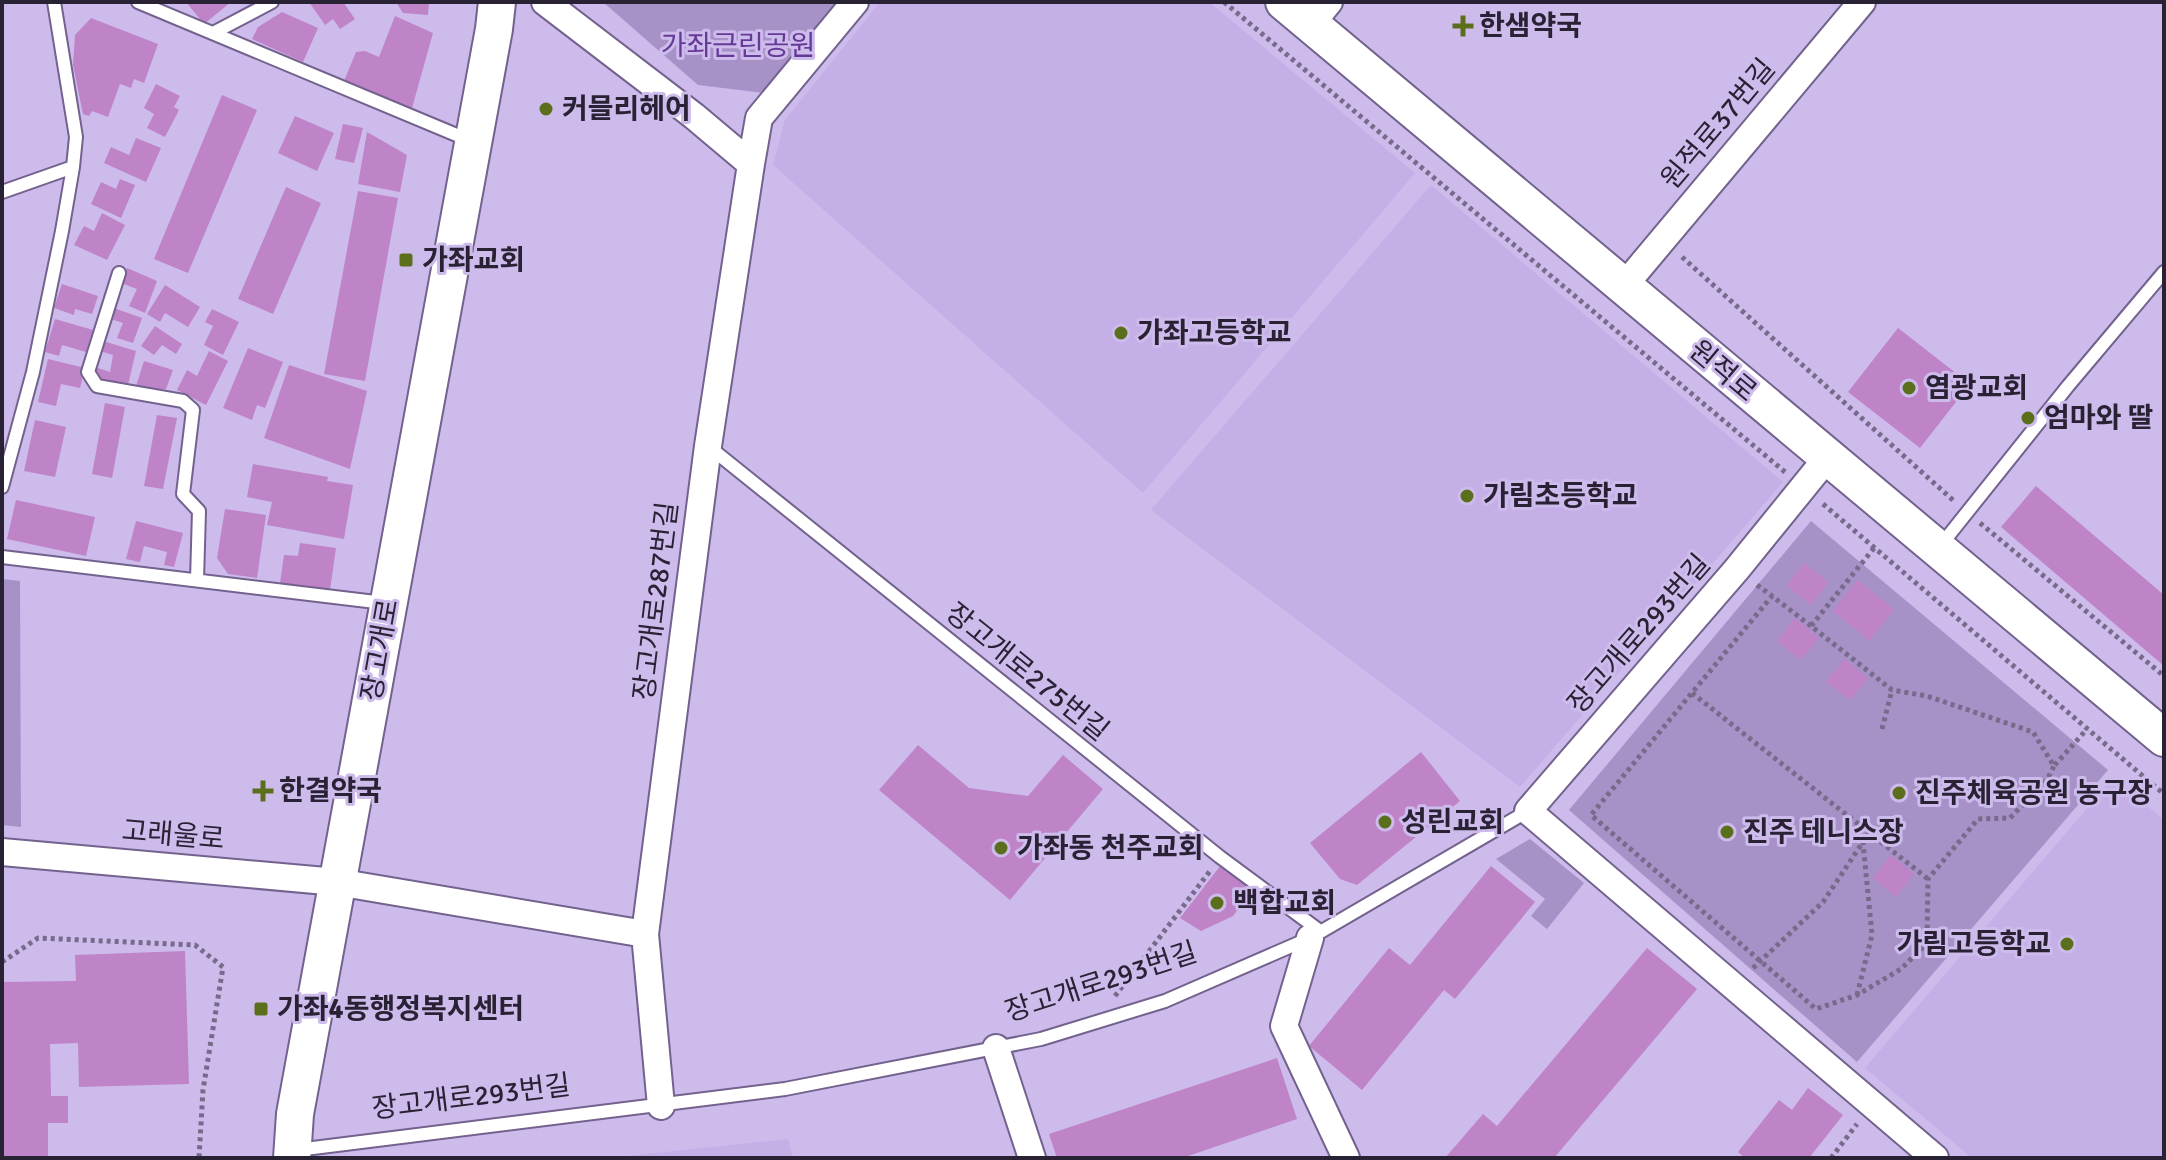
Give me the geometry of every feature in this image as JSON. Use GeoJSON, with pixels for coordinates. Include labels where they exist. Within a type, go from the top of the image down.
{"type":"FeatureCollection","features":[{"type":"Feature","properties":{"kind":"main road","name":"장고개로"},"geometry":{"type":"LineString","coordinates":[[292,1154],[295,1114],[497,2]]}},
{"type":"Feature","properties":{"kind":"main road","name":"원적로"},"geometry":{"type":"LineString","coordinates":[[1308,9],[1623,287],[2164,738]]}},
{"type":"Feature","properties":{"kind":"street"},"geometry":{"type":"LineString","coordinates":[[545,2],[694,116],[751,164]]}},
{"type":"Feature","properties":{"kind":"street","name":"장고개로287번길"},"geometry":{"type":"LineString","coordinates":[[661,1106],[645,934],[708,446],[759,118],[855,2]]}},
{"type":"Feature","properties":{"kind":"street","name":"원적로37번길"},"geometry":{"type":"LineString","coordinates":[[1623,287],[1862,2]]}},
{"type":"Feature","properties":{"kind":"street","name":"장고개로293번길"},"geometry":{"type":"LineString","coordinates":[[1528,811],[1737,569],[1827,458]]}},
{"type":"Feature","properties":{"kind":"street"},"geometry":{"type":"LineString","coordinates":[[1528,811],[1935,1158]]}},
{"type":"Feature","properties":{"kind":"street","name":"고래울로"},"geometry":{"type":"LineString","coordinates":[[2,852],[337,882]]}},
{"type":"Feature","properties":{"kind":"street"},"geometry":{"type":"LineString","coordinates":[[337,882],[645,934]]}},
{"type":"Feature","properties":{"kind":"street"},"geometry":{"type":"LineString","coordinates":[[1315,934],[1284,1026],[1346,1158]]}},
{"type":"Feature","properties":{"kind":"street"},"geometry":{"type":"LineString","coordinates":[[996,1048],[1032,1158]]}},
{"type":"Feature","properties":{"kind":"lane"},"geometry":{"type":"LineString","coordinates":[[2,487],[33,372],[73,167],[76,137],[54,2]]}},
{"type":"Feature","properties":{"kind":"lane"},"geometry":{"type":"LineString","coordinates":[[138,2],[473,142]]}},
{"type":"Feature","properties":{"kind":"lane"},"geometry":{"type":"LineString","coordinates":[[213,33],[272,2]]}},
{"type":"Feature","properties":{"kind":"lane"},"geometry":{"type":"LineString","coordinates":[[2,192],[73,167]]}},
{"type":"Feature","properties":{"kind":"lane"},"geometry":{"type":"LineString","coordinates":[[1938,550],[2068,386],[2164,272]]}},
{"type":"Feature","properties":{"kind":"lane"},"geometry":{"type":"LineString","coordinates":[[119,273],[88,372],[97,386],[183,401],[193,410],[183,494],[199,511],[197,580]]}},
{"type":"Feature","properties":{"kind":"lane","name":"장고개로275번길"},"geometry":{"type":"LineString","coordinates":[[708,446],[1315,934]]}},
{"type":"Feature","properties":{"kind":"lane"},"geometry":{"type":"LineString","coordinates":[[2,557],[389,603]]}},
{"type":"Feature","properties":{"kind":"lane","name":"장고개로293번길"},"geometry":{"type":"LineString","coordinates":[[292,1154],[785,1089],[1041,1039],[1165,1001],[1315,934],[1528,811]]}},
{"type":"Feature","properties":{"kind":"path"},"geometry":{"type":"LineString","coordinates":[[1224,2],[2164,794]]}},
{"type":"Feature","properties":{"kind":"path"},"geometry":{"type":"LineString","coordinates":[[1663,239],[1967,513],[2164,676]]}},
{"type":"Feature","properties":{"kind":"path"},"geometry":{"type":"LineString","coordinates":[[1811,626],[1874,548]]}},
{"type":"Feature","properties":{"kind":"path"},"geometry":{"type":"LineString","coordinates":[[2054,766],[2033,732],[1927,696],[1892,690],[1772,596],[1591,815],[1816,1009],[1857,995],[1901,969],[1927,943],[1928,879],[1978,819],[2010,818],[2047,780],[2054,766],[2087,729]]}},
{"type":"Feature","properties":{"kind":"path"},"geometry":{"type":"LineString","coordinates":[[1882,729],[1892,690]]}},
{"type":"Feature","properties":{"kind":"path"},"geometry":{"type":"LineString","coordinates":[[1692,693],[1928,879]]}},
{"type":"Feature","properties":{"kind":"path"},"geometry":{"type":"LineString","coordinates":[[1760,960],[1823,902],[1869,833]]}},
{"type":"Feature","properties":{"kind":"path"},"geometry":{"type":"LineString","coordinates":[[1857,995],[1872,935],[1863,842]]}},
{"type":"Feature","properties":{"kind":"path"},"geometry":{"type":"LineString","coordinates":[[1094,1023],[1220,857]]}},
{"type":"Feature","properties":{"kind":"path"},"geometry":{"type":"LineString","coordinates":[[2,962],[38,938],[195,945],[223,967],[203,1090],[199,1158]]}},
{"type":"Feature","properties":{"kind":"path"},"geometry":{"type":"LineString","coordinates":[[1831,1158],[1873,1105]]}},
{"type":"Feature","properties":{"kind":"shaded area","name":"가좌고등학교"},"geometry":{"type":"Polygon","coordinates":[[[880,2],[1209,2],[1415,173],[1143,493],[773,165],[785,120],[880,2]]]}},
{"type":"Feature","properties":{"kind":"shaded area","name":"가림초등학교"},"geometry":{"type":"Polygon","coordinates":[[[1431,185],[1783,482],[1520,787],[1151,510],[1431,185]]]}},
{"type":"Feature","properties":{"kind":"shaded area","name":"가림고등학교"},"geometry":{"type":"Polygon","coordinates":[[[2113,778],[2164,820],[2164,1158],[1972,1158],[1865,1068],[2113,778]]]}},
{"type":"Feature","properties":{"kind":"shaded area"},"geometry":{"type":"Polygon","coordinates":[[[788,1139],[793,1158],[609,1158],[788,1139]]]}},
{"type":"Feature","properties":{"kind":"green space","name":"가좌근린공원"},"geometry":{"type":"Polygon","coordinates":[[[603,2],[839,2],[765,93],[698,85],[603,2]]]}},
{"type":"Feature","properties":{"kind":"green space"},"geometry":{"type":"Polygon","coordinates":[[[1811,521],[2108,770],[1857,1062],[1569,810],[1811,521]]]}},
{"type":"Feature","properties":{"kind":"green space"},"geometry":{"type":"Polygon","coordinates":[[[2,579],[20,581],[21,827],[2,825],[2,579]]]}},
{"type":"Feature","properties":{"kind":"green space"},"geometry":{"type":"Polygon","coordinates":[[[1530,839],[1584,883],[1547,929],[1531,916],[1545,899],[1496,859],[1530,839]]]}},
{"type":"Feature","properties":{"kind":"building"},"geometry":{"type":"Polygon","coordinates":[[[186,2],[231,2],[204,24],[186,2]]]}},
{"type":"Feature","properties":{"kind":"building"},"geometry":{"type":"Polygon","coordinates":[[[309,2],[343,2],[355,19],[340,29],[333,19],[325,25],[309,2]]]}},
{"type":"Feature","properties":{"kind":"building"},"geometry":{"type":"Polygon","coordinates":[[[396,2],[429,2],[428,15],[403,13],[396,2]]]}},
{"type":"Feature","properties":{"kind":"building"},"geometry":{"type":"Polygon","coordinates":[[[282,12],[318,28],[303,62],[252,39],[258,27],[282,12]]]}},
{"type":"Feature","properties":{"kind":"building"},"geometry":{"type":"Polygon","coordinates":[[[395,16],[433,33],[412,108],[344,81],[356,52],[365,51],[379,57],[395,16]]]}},
{"type":"Feature","properties":{"kind":"building"},"geometry":{"type":"Polygon","coordinates":[[[91,18],[158,44],[144,83],[134,79],[131,88],[120,84],[108,117],[92,111],[89,116],[83,114],[73,65],[75,35],[91,18]]]}},
{"type":"Feature","properties":{"kind":"building"},"geometry":{"type":"Polygon","coordinates":[[[156,84],[180,96],[174,107],[179,110],[165,137],[147,128],[154,114],[144,108],[156,84]]]}},
{"type":"Feature","properties":{"kind":"building"},"geometry":{"type":"Polygon","coordinates":[[[222,95],[257,110],[188,273],[154,259],[222,95]]]}},
{"type":"Feature","properties":{"kind":"building"},"geometry":{"type":"Polygon","coordinates":[[[295,116],[334,133],[317,171],[278,153],[295,116]]]}},
{"type":"Feature","properties":{"kind":"building"},"geometry":{"type":"Polygon","coordinates":[[[343,124],[363,128],[354,163],[335,159],[343,124]]]}},
{"type":"Feature","properties":{"kind":"building"},"geometry":{"type":"Polygon","coordinates":[[[367,132],[407,155],[400,192],[358,184],[367,132]]]}},
{"type":"Feature","properties":{"kind":"building"},"geometry":{"type":"Polygon","coordinates":[[[136,138],[161,148],[146,182],[104,163],[111,147],[129,155],[136,138]]]}},
{"type":"Feature","properties":{"kind":"building"},"geometry":{"type":"Polygon","coordinates":[[[120,179],[135,185],[121,218],[91,204],[101,182],[116,189],[120,179]]]}},
{"type":"Feature","properties":{"kind":"building"},"geometry":{"type":"Polygon","coordinates":[[[286,187],[321,203],[273,314],[238,299],[286,187]]]}},
{"type":"Feature","properties":{"kind":"building"},"geometry":{"type":"Polygon","coordinates":[[[358,191],[398,198],[365,381],[324,374],[358,191]]]}},
{"type":"Feature","properties":{"kind":"building"},"geometry":{"type":"Polygon","coordinates":[[[102,213],[125,225],[107,260],[74,245],[84,226],[94,231],[102,213]]]}},
{"type":"Feature","properties":{"kind":"building"},"geometry":{"type":"Polygon","coordinates":[[[127,268],[157,281],[145,313],[129,306],[137,289],[121,283],[127,268]]]}},
{"type":"Feature","properties":{"kind":"building"},"geometry":{"type":"Polygon","coordinates":[[[62,284],[98,296],[92,314],[75,309],[74,315],[54,308],[62,284]]]}},
{"type":"Feature","properties":{"kind":"building"},"geometry":{"type":"Polygon","coordinates":[[[165,285],[200,307],[188,327],[165,313],[160,322],[147,314],[165,285]]]}},
{"type":"Feature","properties":{"kind":"building"},"geometry":{"type":"Polygon","coordinates":[[[114,308],[142,318],[133,343],[117,338],[123,323],[111,319],[114,308]]]}},
{"type":"Feature","properties":{"kind":"building"},"geometry":{"type":"Polygon","coordinates":[[[212,309],[239,322],[223,355],[204,345],[213,326],[205,322],[212,309]]]}},
{"type":"Feature","properties":{"kind":"building"},"geometry":{"type":"Polygon","coordinates":[[[55,319],[93,330],[86,352],[62,345],[59,356],[45,352],[55,319]]]}},
{"type":"Feature","properties":{"kind":"building"},"geometry":{"type":"Polygon","coordinates":[[[155,326],[182,344],[176,354],[162,345],[154,355],[141,346],[155,326]]]}},
{"type":"Feature","properties":{"kind":"building","name":"염광교회"},"geometry":{"type":"Polygon","coordinates":[[[1898,328],[1970,384],[1920,448],[1848,392],[1898,328]]]}},
{"type":"Feature","properties":{"kind":"building"},"geometry":{"type":"Polygon","coordinates":[[[103,341],[136,351],[127,389],[100,382],[93,374],[95,367],[110,372],[113,355],[100,351],[103,341]]]}},
{"type":"Feature","properties":{"kind":"building"},"geometry":{"type":"Polygon","coordinates":[[[248,348],[283,362],[265,408],[257,405],[252,420],[223,408],[248,348]]]}},
{"type":"Feature","properties":{"kind":"building"},"geometry":{"type":"Polygon","coordinates":[[[209,351],[228,361],[206,405],[177,390],[187,370],[197,376],[209,351]]]}},
{"type":"Feature","properties":{"kind":"building"},"geometry":{"type":"Polygon","coordinates":[[[48,359],[85,368],[80,388],[61,384],[56,406],[38,402],[48,359]]]}},
{"type":"Feature","properties":{"kind":"building"},"geometry":{"type":"Polygon","coordinates":[[[144,361],[173,370],[166,389],[135,389],[144,361]]]}},
{"type":"Feature","properties":{"kind":"building"},"geometry":{"type":"Polygon","coordinates":[[[289,365],[367,391],[350,469],[264,438],[289,365]]]}},
{"type":"Feature","properties":{"kind":"building"},"geometry":{"type":"Polygon","coordinates":[[[105,403],[125,407],[112,478],[92,474],[105,403]]]}},
{"type":"Feature","properties":{"kind":"building"},"geometry":{"type":"Polygon","coordinates":[[[157,415],[177,418],[163,489],[144,486],[157,415]]]}},
{"type":"Feature","properties":{"kind":"building"},"geometry":{"type":"Polygon","coordinates":[[[35,420],[66,427],[55,477],[24,471],[35,420]]]}},
{"type":"Feature","properties":{"kind":"building"},"geometry":{"type":"Polygon","coordinates":[[[253,464],[328,477],[327,481],[353,485],[344,539],[267,525],[272,502],[247,497],[253,464]]]}},
{"type":"Feature","properties":{"kind":"building"},"geometry":{"type":"Polygon","coordinates":[[[2036,486],[2164,595],[2164,666],[2001,527],[2036,486]]]}},
{"type":"Feature","properties":{"kind":"building"},"geometry":{"type":"Polygon","coordinates":[[[16,500],[95,517],[86,556],[7,539],[16,500]]]}},
{"type":"Feature","properties":{"kind":"building"},"geometry":{"type":"Polygon","coordinates":[[[225,509],[266,515],[257,578],[228,574],[217,558],[225,509]]]}},
{"type":"Feature","properties":{"kind":"building"},"geometry":{"type":"Polygon","coordinates":[[[136,521],[183,533],[174,567],[164,565],[167,552],[144,546],[140,562],[126,559],[136,521]]]}},
{"type":"Feature","properties":{"kind":"building"},"geometry":{"type":"Polygon","coordinates":[[[300,543],[336,548],[330,590],[280,583],[284,555],[298,556],[300,543]]]}},
{"type":"Feature","properties":{"kind":"building"},"geometry":{"type":"Polygon","coordinates":[[[1804,563],[1829,582],[1811,605],[1786,586],[1804,563]]]}},
{"type":"Feature","properties":{"kind":"building"},"geometry":{"type":"Polygon","coordinates":[[[1857,580],[1894,609],[1870,641],[1833,611],[1857,580]]]}},
{"type":"Feature","properties":{"kind":"building"},"geometry":{"type":"Polygon","coordinates":[[[1795,618],[1819,638],[1800,660],[1777,641],[1795,618]]]}},
{"type":"Feature","properties":{"kind":"building"},"geometry":{"type":"Polygon","coordinates":[[[1844,659],[1868,678],[1850,700],[1826,682],[1844,659]]]}},
{"type":"Feature","properties":{"kind":"building","name":"가좌동 천주교회"},"geometry":{"type":"Polygon","coordinates":[[[918,745],[969,788],[1028,796],[1063,755],[1103,789],[1010,900],[879,790],[918,745]]]}},
{"type":"Feature","properties":{"kind":"building","name":"성린교회"},"geometry":{"type":"Polygon","coordinates":[[[1421,752],[1460,801],[1357,885],[1340,879],[1310,843],[1421,752]]]}},
{"type":"Feature","properties":{"kind":"building"},"geometry":{"type":"Polygon","coordinates":[[[1891,855],[1914,874],[1896,897],[1873,878],[1891,855]]]}},
{"type":"Feature","properties":{"kind":"building","name":"백합교회"},"geometry":{"type":"Polygon","coordinates":[[[1221,865],[1253,890],[1233,916],[1201,931],[1180,918],[1221,865]]]}},
{"type":"Feature","properties":{"kind":"building"},"geometry":{"type":"Polygon","coordinates":[[[1491,866],[1535,902],[1455,999],[1444,990],[1362,1090],[1309,1046],[1389,948],[1410,965],[1491,866]]]}},
{"type":"Feature","properties":{"kind":"building"},"geometry":{"type":"Polygon","coordinates":[[[1647,948],[1697,989],[1554,1158],[1445,1158],[1483,1114],[1497,1126],[1647,948]]]}},
{"type":"Feature","properties":{"kind":"building"},"geometry":{"type":"Polygon","coordinates":[[[185,951],[189,1084],[79,1087],[78,1043],[50,1044],[51,1096],[68,1096],[68,1123],[48,1123],[48,1158],[2,1158],[2,982],[76,981],[75,955],[185,951]]]}},
{"type":"Feature","properties":{"kind":"building"},"geometry":{"type":"Polygon","coordinates":[[[1277,1058],[1297,1119],[1182,1158],[1057,1158],[1049,1134],[1277,1058]]]}},
{"type":"Feature","properties":{"kind":"building"},"geometry":{"type":"Polygon","coordinates":[[[1808,1088],[1843,1115],[1809,1158],[1745,1158],[1738,1152],[1779,1100],[1792,1110],[1808,1088]]]}},
{"type":"Feature","properties":{"kind":"place","name":"한샘약국"},"geometry":{"type":"Point","coordinates":[1463,26]}},
{"type":"Feature","properties":{"kind":"place","name":"커믈리헤어"},"geometry":{"type":"Point","coordinates":[546,109]}},
{"type":"Feature","properties":{"kind":"place","name":"가좌교회"},"geometry":{"type":"Point","coordinates":[406,260]}},
{"type":"Feature","properties":{"kind":"place","name":"가좌고등학교"},"geometry":{"type":"Point","coordinates":[1121,333]}},
{"type":"Feature","properties":{"kind":"place","name":"염광교회"},"geometry":{"type":"Point","coordinates":[1909,388]}},
{"type":"Feature","properties":{"kind":"place","name":"엄마와 딸"},"geometry":{"type":"Point","coordinates":[2028,418]}},
{"type":"Feature","properties":{"kind":"place","name":"가림초등학교"},"geometry":{"type":"Point","coordinates":[1467,496]}},
{"type":"Feature","properties":{"kind":"place","name":"한결약국"},"geometry":{"type":"Point","coordinates":[263,791]}},
{"type":"Feature","properties":{"kind":"place","name":"진주체육공원 농구장"},"geometry":{"type":"Point","coordinates":[1899,793]}},
{"type":"Feature","properties":{"kind":"place","name":"성린교회"},"geometry":{"type":"Point","coordinates":[1385,822]}},
{"type":"Feature","properties":{"kind":"place","name":"진주 테니스장"},"geometry":{"type":"Point","coordinates":[1727,832]}},
{"type":"Feature","properties":{"kind":"place","name":"가좌동 천주교회"},"geometry":{"type":"Point","coordinates":[1001,848]}},
{"type":"Feature","properties":{"kind":"place","name":"백합교회"},"geometry":{"type":"Point","coordinates":[1217,903]}},
{"type":"Feature","properties":{"kind":"place","name":"가림고등학교"},"geometry":{"type":"Point","coordinates":[2067,944]}},
{"type":"Feature","properties":{"kind":"place","name":"가좌4동행정복지센터"},"geometry":{"type":"Point","coordinates":[261,1009]}}]}
